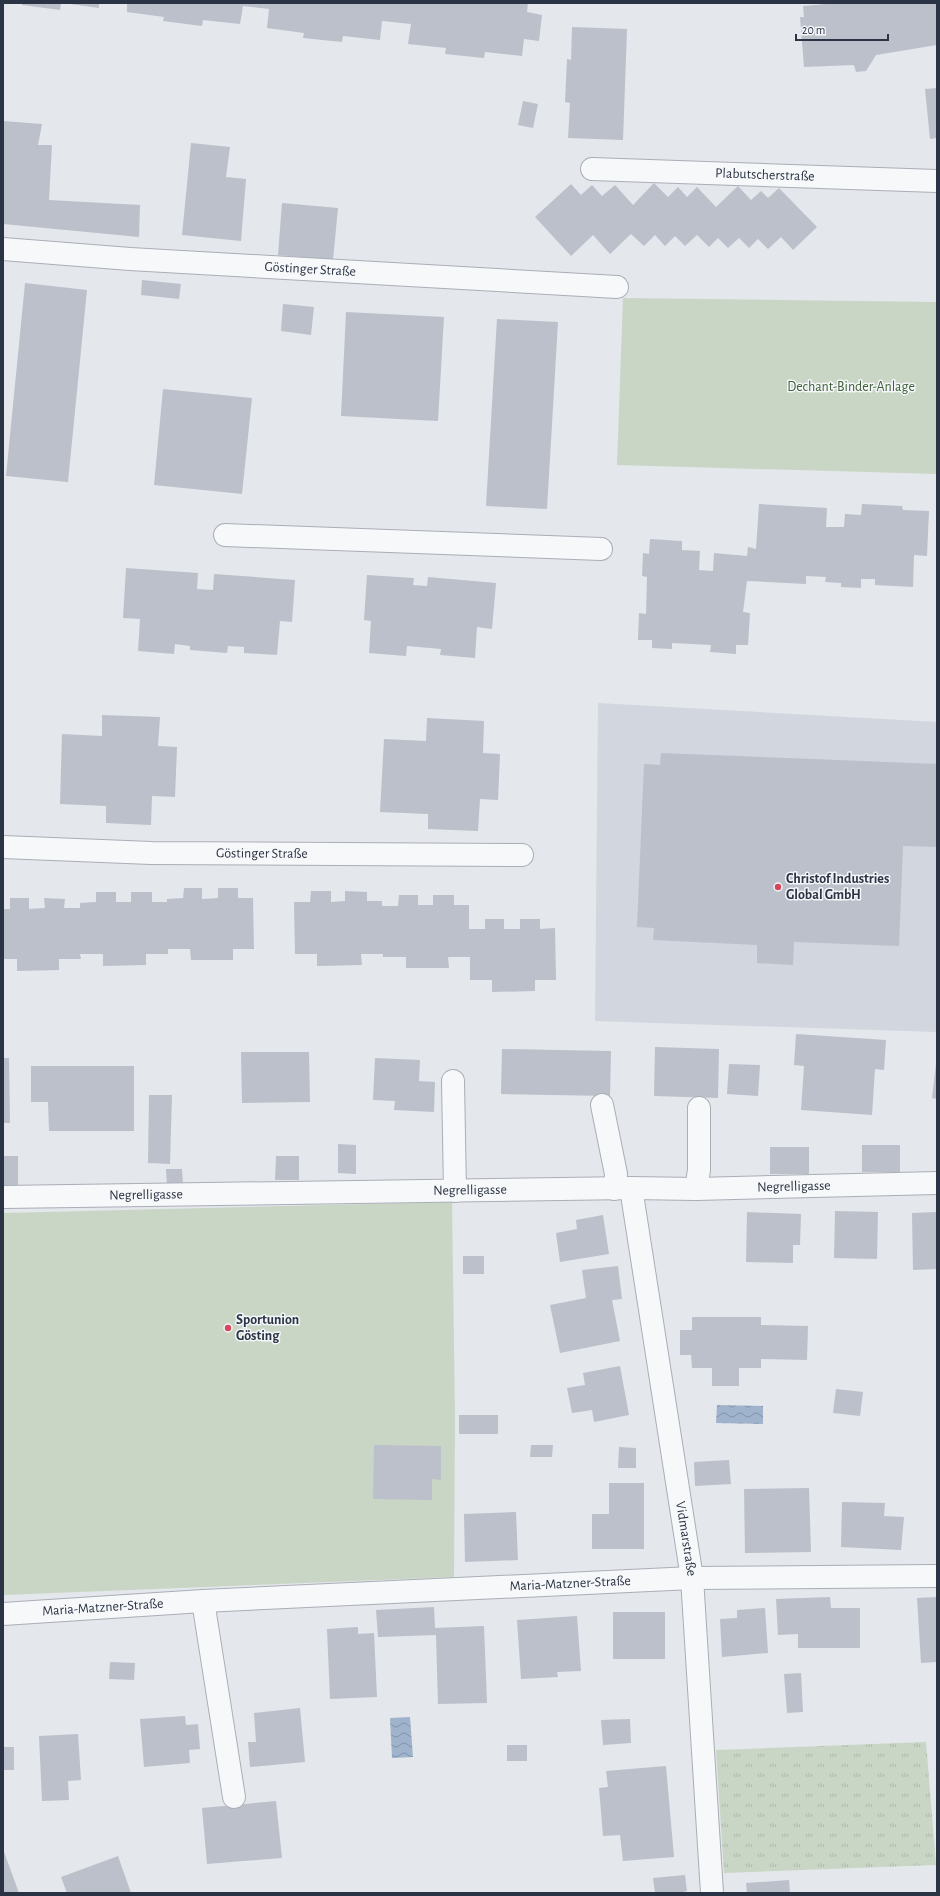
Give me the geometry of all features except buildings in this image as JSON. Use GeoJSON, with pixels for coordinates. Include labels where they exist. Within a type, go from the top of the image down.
{"type":"FeatureCollection","features":[{"type":"Feature","properties":{"kind":"street","name":"Plabutscherstraße"},"geometry":{"type":"LineString","coordinates":[[592,169],[937,181]]}},
{"type":"Feature","properties":{"kind":"street","name":"Göstinger Straße"},"geometry":{"type":"LineString","coordinates":[[3,249],[130,259],[617,286]]}},
{"type":"Feature","properties":{"kind":"street"},"geometry":{"type":"LineString","coordinates":[[225,535],[600,549]]}},
{"type":"Feature","properties":{"kind":"street","name":"Göstinger Straße"},"geometry":{"type":"LineString","coordinates":[[3,847],[151,852],[522,855]]}},
{"type":"Feature","properties":{"kind":"street"},"geometry":{"type":"LineString","coordinates":[[453,1081],[455,1191]]}},
{"type":"Feature","properties":{"kind":"street","name":"Vidmarstraße"},"geometry":{"type":"LineString","coordinates":[[602,1105],[616,1174],[623,1188],[692,1578],[712,1893]]}},
{"type":"Feature","properties":{"kind":"street"},"geometry":{"type":"LineString","coordinates":[[696,1189],[699,1170],[699,1108]]}},
{"type":"Feature","properties":{"kind":"street","name":"Negrelligasse"},"geometry":{"type":"LineString","coordinates":[[3,1197],[623,1188],[696,1189],[937,1183]]}},
{"type":"Feature","properties":{"kind":"street","name":"Maria-Matzner-Straße"},"geometry":{"type":"LineString","coordinates":[[3,1614],[203,1601],[692,1578],[937,1576]]}},
{"type":"Feature","properties":{"kind":"street"},"geometry":{"type":"LineString","coordinates":[[203,1601],[234,1797]]}},
{"type":"Feature","properties":{"kind":"shaded area","name":"Christof Industries Global GmbH"},"geometry":{"type":"Polygon","coordinates":[[[598,703],[937,722],[937,1032],[595,1021],[598,703]]]}},
{"type":"Feature","properties":{"kind":"green space","name":"Dechant-Binder-Anlage"},"geometry":{"type":"Polygon","coordinates":[[[623,298],[937,302],[937,474],[617,465],[623,298]]]}},
{"type":"Feature","properties":{"kind":"green space","name":"Sportunion Gösting"},"geometry":{"type":"Polygon","coordinates":[[[452,1202],[455,1417],[454,1577],[3,1595],[3,1213],[452,1202]]]}},
{"type":"Feature","properties":{"kind":"green space"},"geometry":{"type":"Polygon","coordinates":[[[926,1742],[936,1865],[724,1873],[716,1750],[926,1742]]]}},
{"type":"Feature","properties":{"kind":"water"},"geometry":{"type":"Polygon","coordinates":[[[717,1405],[763,1406],[763,1424],[716,1423],[717,1405]]]}},
{"type":"Feature","properties":{"kind":"water"},"geometry":{"type":"Polygon","coordinates":[[[410,1717],[413,1757],[392,1758],[390,1718],[410,1717]]]}},
{"type":"Feature","properties":{"kind":"place","name":"Christof Industries Global GmbH"},"geometry":{"type":"Point","coordinates":[778,887]}},
{"type":"Feature","properties":{"kind":"place","name":"Sportunion Gösting"},"geometry":{"type":"Point","coordinates":[228,1328]}}]}
